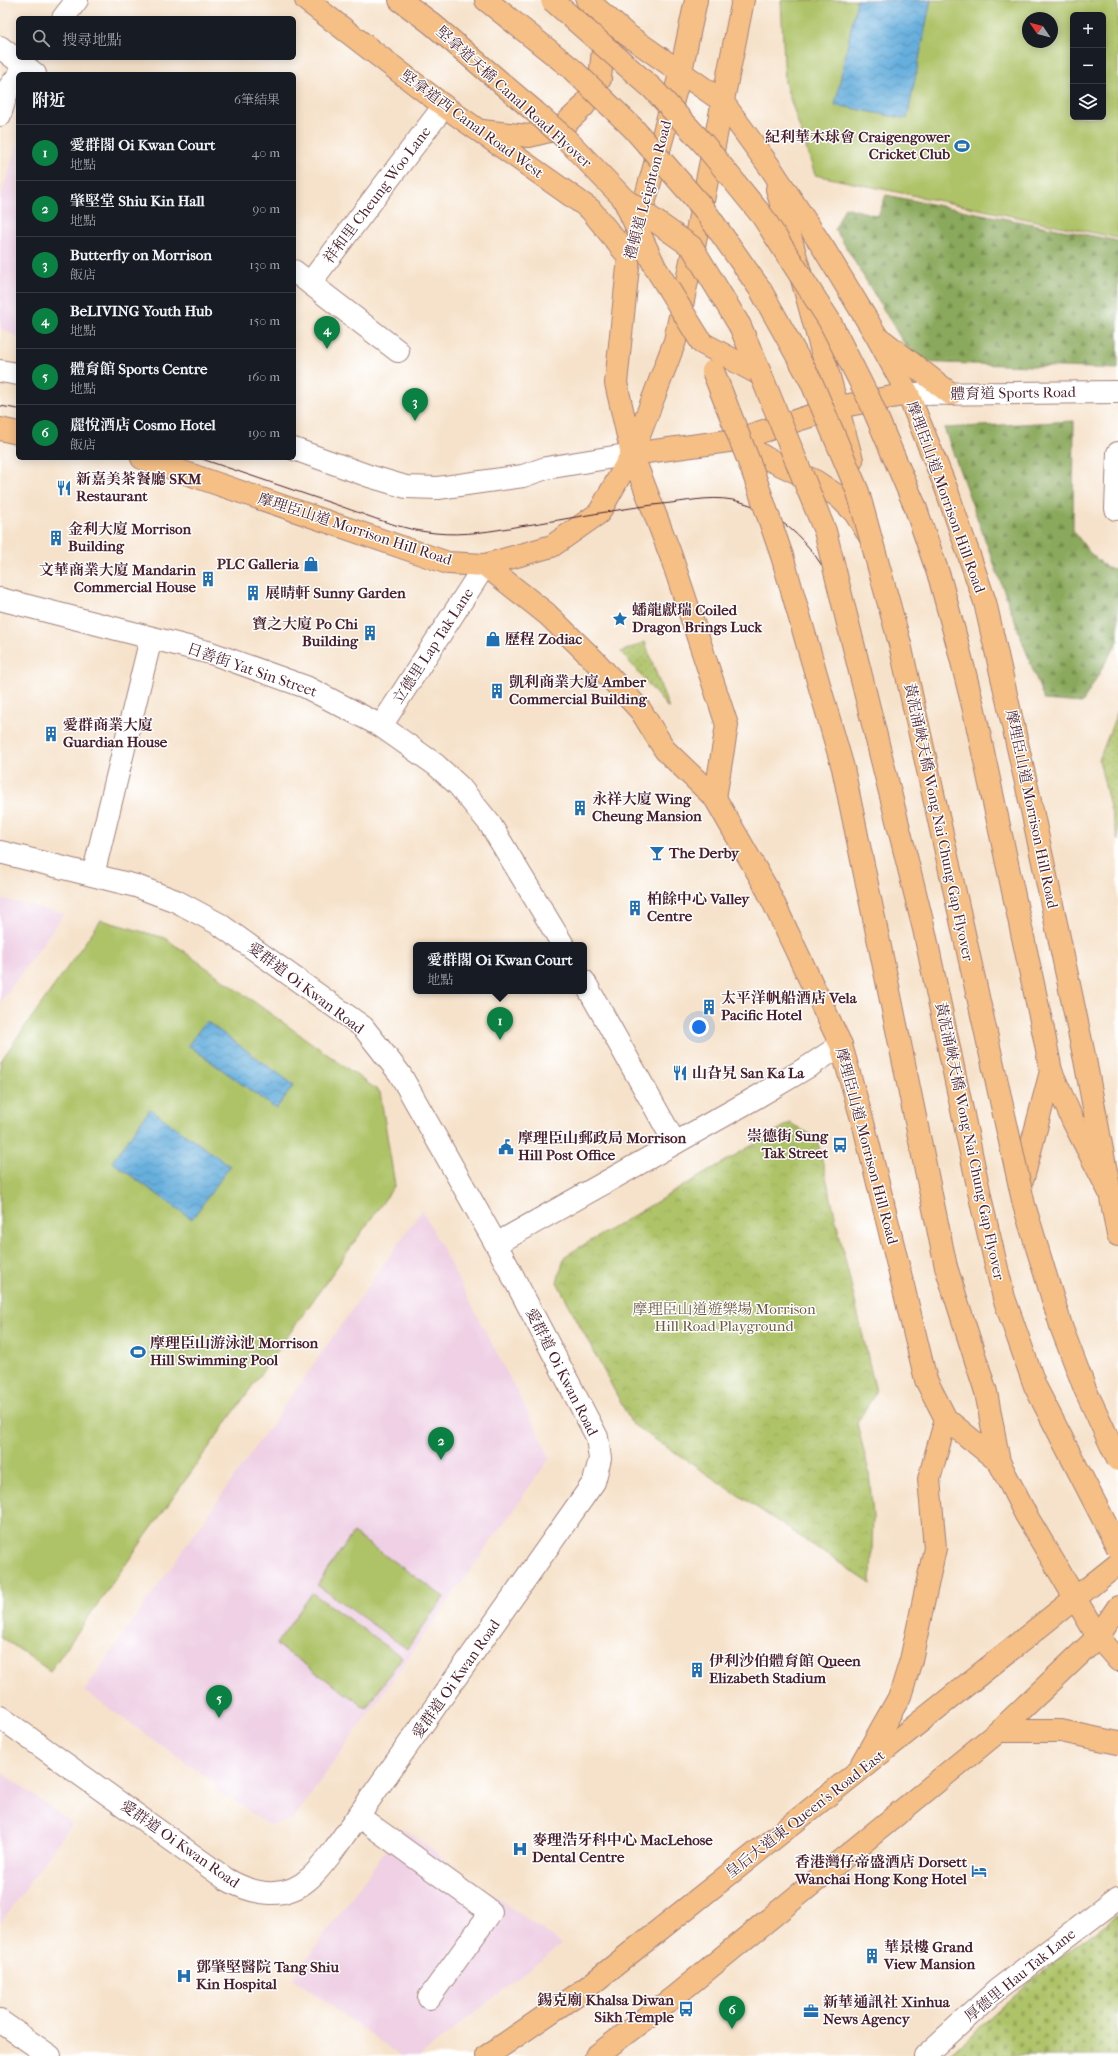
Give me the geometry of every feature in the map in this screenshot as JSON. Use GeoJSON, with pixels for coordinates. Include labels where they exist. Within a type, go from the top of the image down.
{"type":"FeatureCollection","features":[{"type":"Feature","properties":{"kind":"main road","name":"堅拿道西 Canal Road West"},"geometry":{"type":"LineString","coordinates":[[306,0],[444,106],[590,209],[629,257]]}},
{"type":"Feature","properties":{"kind":"main road","name":"堅拿道天橋 Canal Road Flyover"},"geometry":{"type":"LineString","coordinates":[[400,0],[431,23],[566,139],[624,199]]}},
{"type":"Feature","properties":{"kind":"main road","name":"黃泥涌峽天橋 Wong Nai Chung Gap Flyover"},"geometry":{"type":"LineString","coordinates":[[486,0],[578,74],[633,128],[703,208],[760,289],[807,374],[858,492],[900,644],[1024,1205],[1062,1329],[1085,1389],[1118,1460]]}},
{"type":"Feature","properties":{"kind":"main road"},"geometry":{"type":"LineString","coordinates":[[552,0],[653,89],[703,143],[764,217],[829,320],[870,401],[915,506],[940,579],[958,642],[976,718],[1051,1071],[1073,1121],[1109,1191]]}},
{"type":"Feature","properties":{"kind":"main road","name":"禮頓道 Leighton Road"},"geometry":{"type":"LineString","coordinates":[[632,454],[616,384],[629,257],[680,71],[696,0]]}},
{"type":"Feature","properties":{"kind":"main road"},"geometry":{"type":"LineString","coordinates":[[485,565],[552,546],[599,512],[632,454],[675,341],[743,0]]}},
{"type":"Feature","properties":{"kind":"main road"},"geometry":{"type":"LineString","coordinates":[[480,131],[529,136],[561,128],[584,106],[600,80],[604,49],[588,1]]}},
{"type":"Feature","properties":{"kind":"main road","name":"摩理臣山道 Morrison Hill Road"},"geometry":{"type":"LineString","coordinates":[[588,1],[626,34],[722,101],[772,170],[824,249],[876,335],[908,394],[946,488],[985,602],[1030,796],[1074,1006],[1118,1234]]}},
{"type":"Feature","properties":{"kind":"main road"},"geometry":{"type":"LineString","coordinates":[[772,170],[904,644],[1000,1086],[1038,1234],[1068,1326],[1096,1398],[1118,1446]]}},
{"type":"Feature","properties":{"kind":"main road"},"geometry":{"type":"LineString","coordinates":[[624,199],[655,267],[702,343],[753,472],[782,556],[844,768],[946,1267],[986,1392],[999,1462]]}},
{"type":"Feature","properties":{"kind":"main road","name":"黃泥涌峽天橋 Wong Nai Chung Gap Flyover"},"geometry":{"type":"LineString","coordinates":[[624,199],[692,247],[740,326],[825,531],[924,929],[981,1202],[1004,1298],[1035,1386],[1118,1548]]}},
{"type":"Feature","properties":{"kind":"main road","name":"摩理臣山道 Morrison Hill Road"},"geometry":{"type":"LineString","coordinates":[[876,335],[951,394]]}},
{"type":"Feature","properties":{"kind":"main road"},"geometry":{"type":"LineString","coordinates":[[702,343],[761,375]]}},
{"type":"Feature","properties":{"kind":"main road","name":"摩理臣山道 Morrison Hill Road"},"geometry":{"type":"LineString","coordinates":[[632,454],[736,440],[838,407],[908,394]]}},
{"type":"Feature","properties":{"kind":"main road"},"geometry":{"type":"LineString","coordinates":[[0,429],[16,432]]}},
{"type":"Feature","properties":{"kind":"main road"},"geometry":{"type":"LineString","coordinates":[[736,440],[766,458],[815,481],[839,497],[855,513],[878,550]]}},
{"type":"Feature","properties":{"kind":"main road"},"geometry":{"type":"LineString","coordinates":[[632,454],[672,556],[727,725],[714,798]]}},
{"type":"Feature","properties":{"kind":"main road","name":"摩理臣山道 Morrison Hill Road"},"geometry":{"type":"LineString","coordinates":[[148,460],[448,563],[485,565],[547,614],[592,658],[641,711],[665,750],[714,798],[766,887],[840,1045],[865,1130],[926,1380],[946,1419],[999,1462],[1026,1515],[1076,1597],[1098,1638],[1118,1660]]}},
{"type":"Feature","properties":{"kind":"main road"},"geometry":{"type":"LineString","coordinates":[[1023,1178],[1051,1071]]}},
{"type":"Feature","properties":{"kind":"main road"},"geometry":{"type":"LineString","coordinates":[[856,1774],[900,1696],[911,1660],[935,1548],[930,1479],[946,1419]]}},
{"type":"Feature","properties":{"kind":"main road","name":"皇后大道東 Queen's Road East"},"geometry":{"type":"LineString","coordinates":[[487,2056],[589,1986],[1118,1564]]}},
{"type":"Feature","properties":{"kind":"main road"},"geometry":{"type":"LineString","coordinates":[[596,2056],[675,1996],[999,1731],[1098,1638],[1118,1607]]}},
{"type":"Feature","properties":{"kind":"main road"},"geometry":{"type":"LineString","coordinates":[[999,1731],[1061,1731],[1118,1743]]}},
{"type":"Feature","properties":{"kind":"street"},"geometry":{"type":"LineString","coordinates":[[65,16],[77,0]]}},
{"type":"Feature","properties":{"kind":"street"},"geometry":{"type":"LineString","coordinates":[[0,47],[26,70]]}},
{"type":"Feature","properties":{"kind":"street"},"geometry":{"type":"LineString","coordinates":[[0,115],[8,89],[16,81]]}},
{"type":"Feature","properties":{"kind":"street","name":"祥和里 Cheung Woo Lane"},"geometry":{"type":"LineString","coordinates":[[302,277],[444,106]]}},
{"type":"Feature","properties":{"kind":"street"},"geometry":{"type":"LineString","coordinates":[[302,277],[398,351]]}},
{"type":"Feature","properties":{"kind":"street"},"geometry":{"type":"LineString","coordinates":[[0,371],[16,374]]}},
{"type":"Feature","properties":{"kind":"street","name":"體育道 Sports Road"},"geometry":{"type":"LineString","coordinates":[[908,394],[1118,392]]}},
{"type":"Feature","properties":{"kind":"street","name":"摩理臣山道 Morrison Hill Road"},"geometry":{"type":"LineString","coordinates":[[296,450],[369,476],[406,487],[438,488],[523,476],[546,468],[632,454]]}},
{"type":"Feature","properties":{"kind":"street"},"geometry":{"type":"LineString","coordinates":[[1116,509],[1118,453]]}},
{"type":"Feature","properties":{"kind":"street","name":"立德里 Lap Tak Lane"},"geometry":{"type":"LineString","coordinates":[[381,726],[485,565]]}},
{"type":"Feature","properties":{"kind":"street","name":"日善街 Yat Sin Street"},"geometry":{"type":"LineString","coordinates":[[0,599],[211,653],[306,687],[381,726],[436,766],[463,791],[490,824],[561,942]]}},
{"type":"Feature","properties":{"kind":"street"},"geometry":{"type":"LineString","coordinates":[[93,875],[151,638]]}},
{"type":"Feature","properties":{"kind":"street","name":"愛群道 Oi Kwan Road"},"geometry":{"type":"LineString","coordinates":[[0,852],[136,886],[176,901],[219,924],[363,1027],[400,1074],[496,1244],[597,1437],[600,1459],[594,1482],[331,1854],[311,1878],[290,1891],[265,1894],[244,1889],[226,1879],[0,1717]]}},
{"type":"Feature","properties":{"kind":"street"},"geometry":{"type":"LineString","coordinates":[[587,986],[675,1143]]}},
{"type":"Feature","properties":{"kind":"street"},"geometry":{"type":"LineString","coordinates":[[496,1244],[812,1065],[840,1045]]}},
{"type":"Feature","properties":{"kind":"street"},"geometry":{"type":"LineString","coordinates":[[358,1816],[491,1912],[429,1998]]}},
{"type":"Feature","properties":{"kind":"street","name":"厚德里 Hau Tak Lane"},"geometry":{"type":"LineString","coordinates":[[925,2056],[997,1990],[1118,1898]]}},
{"type":"Feature","properties":{"kind":"street"},"geometry":{"type":"LineString","coordinates":[[0,2021],[50,2056]]}},
{"type":"Feature","properties":{"kind":"shaded area"},"geometry":{"type":"Polygon","coordinates":[[[16,150],[16,336],[0,328],[0,198],[16,150]]]}},
{"type":"Feature","properties":{"kind":"shaded area"},"geometry":{"type":"Polygon","coordinates":[[[0,898],[64,914],[0,1003],[0,898]]]}},
{"type":"Feature","properties":{"kind":"shaded area"},"geometry":{"type":"Polygon","coordinates":[[[422,1210],[550,1458],[292,1821],[268,1825],[233,1800],[236,1797],[231,1794],[227,1798],[214,1789],[217,1784],[84,1691],[422,1210]]]}},
{"type":"Feature","properties":{"kind":"shaded area"},"geometry":{"type":"Polygon","coordinates":[[[0,1771],[72,1823],[0,1924],[0,1771]]]}},
{"type":"Feature","properties":{"kind":"shaded area"},"geometry":{"type":"Polygon","coordinates":[[[402,1828],[561,1944],[420,2056],[400,2056],[293,1978],[402,1828]]]}},
{"type":"Feature","properties":{"kind":"green space","name":"紀利華木球會 Craigengower Cricket Club"},"geometry":{"type":"Polygon","coordinates":[[[781,0],[1118,0],[1118,238],[815,175],[785,83],[781,0]]]}},
{"type":"Feature","properties":{"kind":"green space"},"geometry":{"type":"Polygon","coordinates":[[[886,195],[1118,241],[1118,369],[915,362],[835,229],[845,207],[878,216],[886,195]]]}},
{"type":"Feature","properties":{"kind":"green space"},"geometry":{"type":"Polygon","coordinates":[[[1074,421],[1073,530],[1089,552],[1107,568],[1118,569],[1118,641],[1082,703],[1044,700],[944,428],[1074,421]]]}},
{"type":"Feature","properties":{"kind":"green space"},"geometry":{"type":"Polygon","coordinates":[[[645,642],[669,709],[621,652],[645,642]]]}},
{"type":"Feature","properties":{"kind":"green space"},"geometry":{"type":"Polygon","coordinates":[[[1118,710],[1118,841],[1099,760],[1118,710]]]}},
{"type":"Feature","properties":{"kind":"green space","name":"摩理臣山游泳池 Morrison Hill Swimming Pool"},"geometry":{"type":"Polygon","coordinates":[[[101,920],[165,938],[380,1092],[395,1185],[50,1671],[0,1636],[0,1062],[101,920]]]}},
{"type":"Feature","properties":{"kind":"green space","name":"摩理臣山道遊樂場 Morrison Hill Road Playground"},"geometry":{"type":"Polygon","coordinates":[[[790,1123],[817,1138],[876,1392],[857,1423],[869,1472],[873,1516],[871,1584],[632,1424],[557,1282],[565,1256],[790,1123]]]}},
{"type":"Feature","properties":{"kind":"green space"},"geometry":{"type":"Polygon","coordinates":[[[353,1533],[444,1597],[407,1649],[317,1585],[353,1533]]]}},
{"type":"Feature","properties":{"kind":"green space"},"geometry":{"type":"Polygon","coordinates":[[[312,1593],[402,1657],[366,1708],[276,1644],[312,1593]]]}},
{"type":"Feature","properties":{"kind":"green space"},"geometry":{"type":"Polygon","coordinates":[[[1118,1915],[1118,2056],[947,2056],[1040,1972],[1118,1915]]]}},
{"type":"Feature","properties":{"kind":"water"},"geometry":{"type":"Polygon","coordinates":[[[857,0],[931,0],[907,119],[835,105],[857,0]]]}},
{"type":"Feature","properties":{"kind":"water"},"geometry":{"type":"Polygon","coordinates":[[[206,1021],[294,1085],[276,1109],[188,1045],[206,1021]]]}},
{"type":"Feature","properties":{"kind":"water"},"geometry":{"type":"Polygon","coordinates":[[[150,1109],[230,1166],[192,1219],[112,1162],[150,1109]]]}},
{"type":"Feature","properties":{"kind":"tram line"},"geometry":{"type":"LineString","coordinates":[[0,406],[16,409]]}},
{"type":"Feature","properties":{"kind":"tram line"},"geometry":{"type":"LineString","coordinates":[[205,460],[387,522],[411,529],[446,534],[499,530],[633,508],[697,500],[715,498],[732,500],[759,509],[775,517],[790,528],[815,555],[825,571],[840,605],[969,1178],[999,1295],[1033,1392],[1057,1446],[1118,1552]]}},
{"type":"Feature","properties":{"kind":"place","name":"紀利華木球會 Craigengower Cricket Club"},"geometry":{"type":"Point","coordinates":[962,146]}},
{"type":"Feature","properties":{"kind":"place","name":"BeLIVING Youth Hub"},"geometry":{"type":"Point","coordinates":[327,349]}},
{"type":"Feature","properties":{"kind":"place","name":"Butterfly on Morrison"},"geometry":{"type":"Point","coordinates":[415,421]}},
{"type":"Feature","properties":{"kind":"place","name":"新嘉美茶餐廳 SKM Restaurant"},"geometry":{"type":"Point","coordinates":[64,488]}},
{"type":"Feature","properties":{"kind":"place","name":"金利大廈 Morrison Building"},"geometry":{"type":"Point","coordinates":[56,538]}},
{"type":"Feature","properties":{"kind":"place","name":"PLC Galleria"},"geometry":{"type":"Point","coordinates":[311,564]}},
{"type":"Feature","properties":{"kind":"place","name":"文華商業大廈 Mandarin Commercial House"},"geometry":{"type":"Point","coordinates":[208,579]}},
{"type":"Feature","properties":{"kind":"place","name":"展晴軒 Sunny Garden"},"geometry":{"type":"Point","coordinates":[253,593]}},
{"type":"Feature","properties":{"kind":"place","name":"蟠龍獻瑞 Coiled Dragon Brings Luck"},"geometry":{"type":"Point","coordinates":[620,619]}},
{"type":"Feature","properties":{"kind":"place","name":"寶之大廈 Po Chi Building"},"geometry":{"type":"Point","coordinates":[370,633]}},
{"type":"Feature","properties":{"kind":"place","name":"歷程 Zodiac"},"geometry":{"type":"Point","coordinates":[493,639]}},
{"type":"Feature","properties":{"kind":"place","name":"凱利商業大廈 Amber Commercial Building"},"geometry":{"type":"Point","coordinates":[497,691]}},
{"type":"Feature","properties":{"kind":"place","name":"愛群商業大廈 Guardian House"},"geometry":{"type":"Point","coordinates":[51,734]}},
{"type":"Feature","properties":{"kind":"place","name":"永祥大廈 Wing Cheung Mansion"},"geometry":{"type":"Point","coordinates":[580,808]}},
{"type":"Feature","properties":{"kind":"place","name":"The Derby"},"geometry":{"type":"Point","coordinates":[657,853]}},
{"type":"Feature","properties":{"kind":"place","name":"柏餘中心 Valley Centre"},"geometry":{"type":"Point","coordinates":[635,908]}},
{"type":"Feature","properties":{"kind":"place","name":"太平洋帆船酒店 Vela Pacific Hotel"},"geometry":{"type":"Point","coordinates":[709,1007]}},
{"type":"Feature","properties":{"kind":"place","name":"愛群閣 Oi Kwan Court"},"geometry":{"type":"Point","coordinates":[500,1040]}},
{"type":"Feature","properties":{"kind":"place","name":"山旮旯 San Ka La"},"geometry":{"type":"Point","coordinates":[680,1073]}},
{"type":"Feature","properties":{"kind":"place","name":"崇德街 Sung Tak Street"},"geometry":{"type":"Point","coordinates":[840,1145]}},
{"type":"Feature","properties":{"kind":"place","name":"摩理臣山郵政局 Morrison Hill Post Office"},"geometry":{"type":"Point","coordinates":[506,1147]}},
{"type":"Feature","properties":{"kind":"place","name":"摩理臣山游泳池 Morrison Hill Swimming Pool"},"geometry":{"type":"Point","coordinates":[138,1352]}},
{"type":"Feature","properties":{"kind":"place","name":"肇堅堂 Shiu Kin Hall"},"geometry":{"type":"Point","coordinates":[441,1460]}},
{"type":"Feature","properties":{"kind":"place","name":"伊利沙伯體育館 Queen Elizabeth Stadium"},"geometry":{"type":"Point","coordinates":[697,1670]}},
{"type":"Feature","properties":{"kind":"place","name":"體育館 Sports Centre"},"geometry":{"type":"Point","coordinates":[219,1718]}},
{"type":"Feature","properties":{"kind":"place","name":"麥理浩牙科中心 MacLehose Dental Centre"},"geometry":{"type":"Point","coordinates":[520,1849]}},
{"type":"Feature","properties":{"kind":"place","name":"香港灣仔帝盛酒店 Dorsett Wanchai Hong Kong Hotel"},"geometry":{"type":"Point","coordinates":[979,1871]}},
{"type":"Feature","properties":{"kind":"place","name":"華景樓 Grand View Mansion"},"geometry":{"type":"Point","coordinates":[872,1956]}},
{"type":"Feature","properties":{"kind":"place","name":"鄧肇堅醫院 Tang Shiu Kin Hospital"},"geometry":{"type":"Point","coordinates":[184,1976]}},
{"type":"Feature","properties":{"kind":"place","name":"錫克廟 Khalsa Diwan Sikh Temple"},"geometry":{"type":"Point","coordinates":[686,2009]}},
{"type":"Feature","properties":{"kind":"place","name":"新華通訊社 Xinhua News Agency"},"geometry":{"type":"Point","coordinates":[811,2011]}},
{"type":"Feature","properties":{"kind":"place","name":"麗悅酒店 Cosmo Hotel"},"geometry":{"type":"Point","coordinates":[732,2029]}}]}
